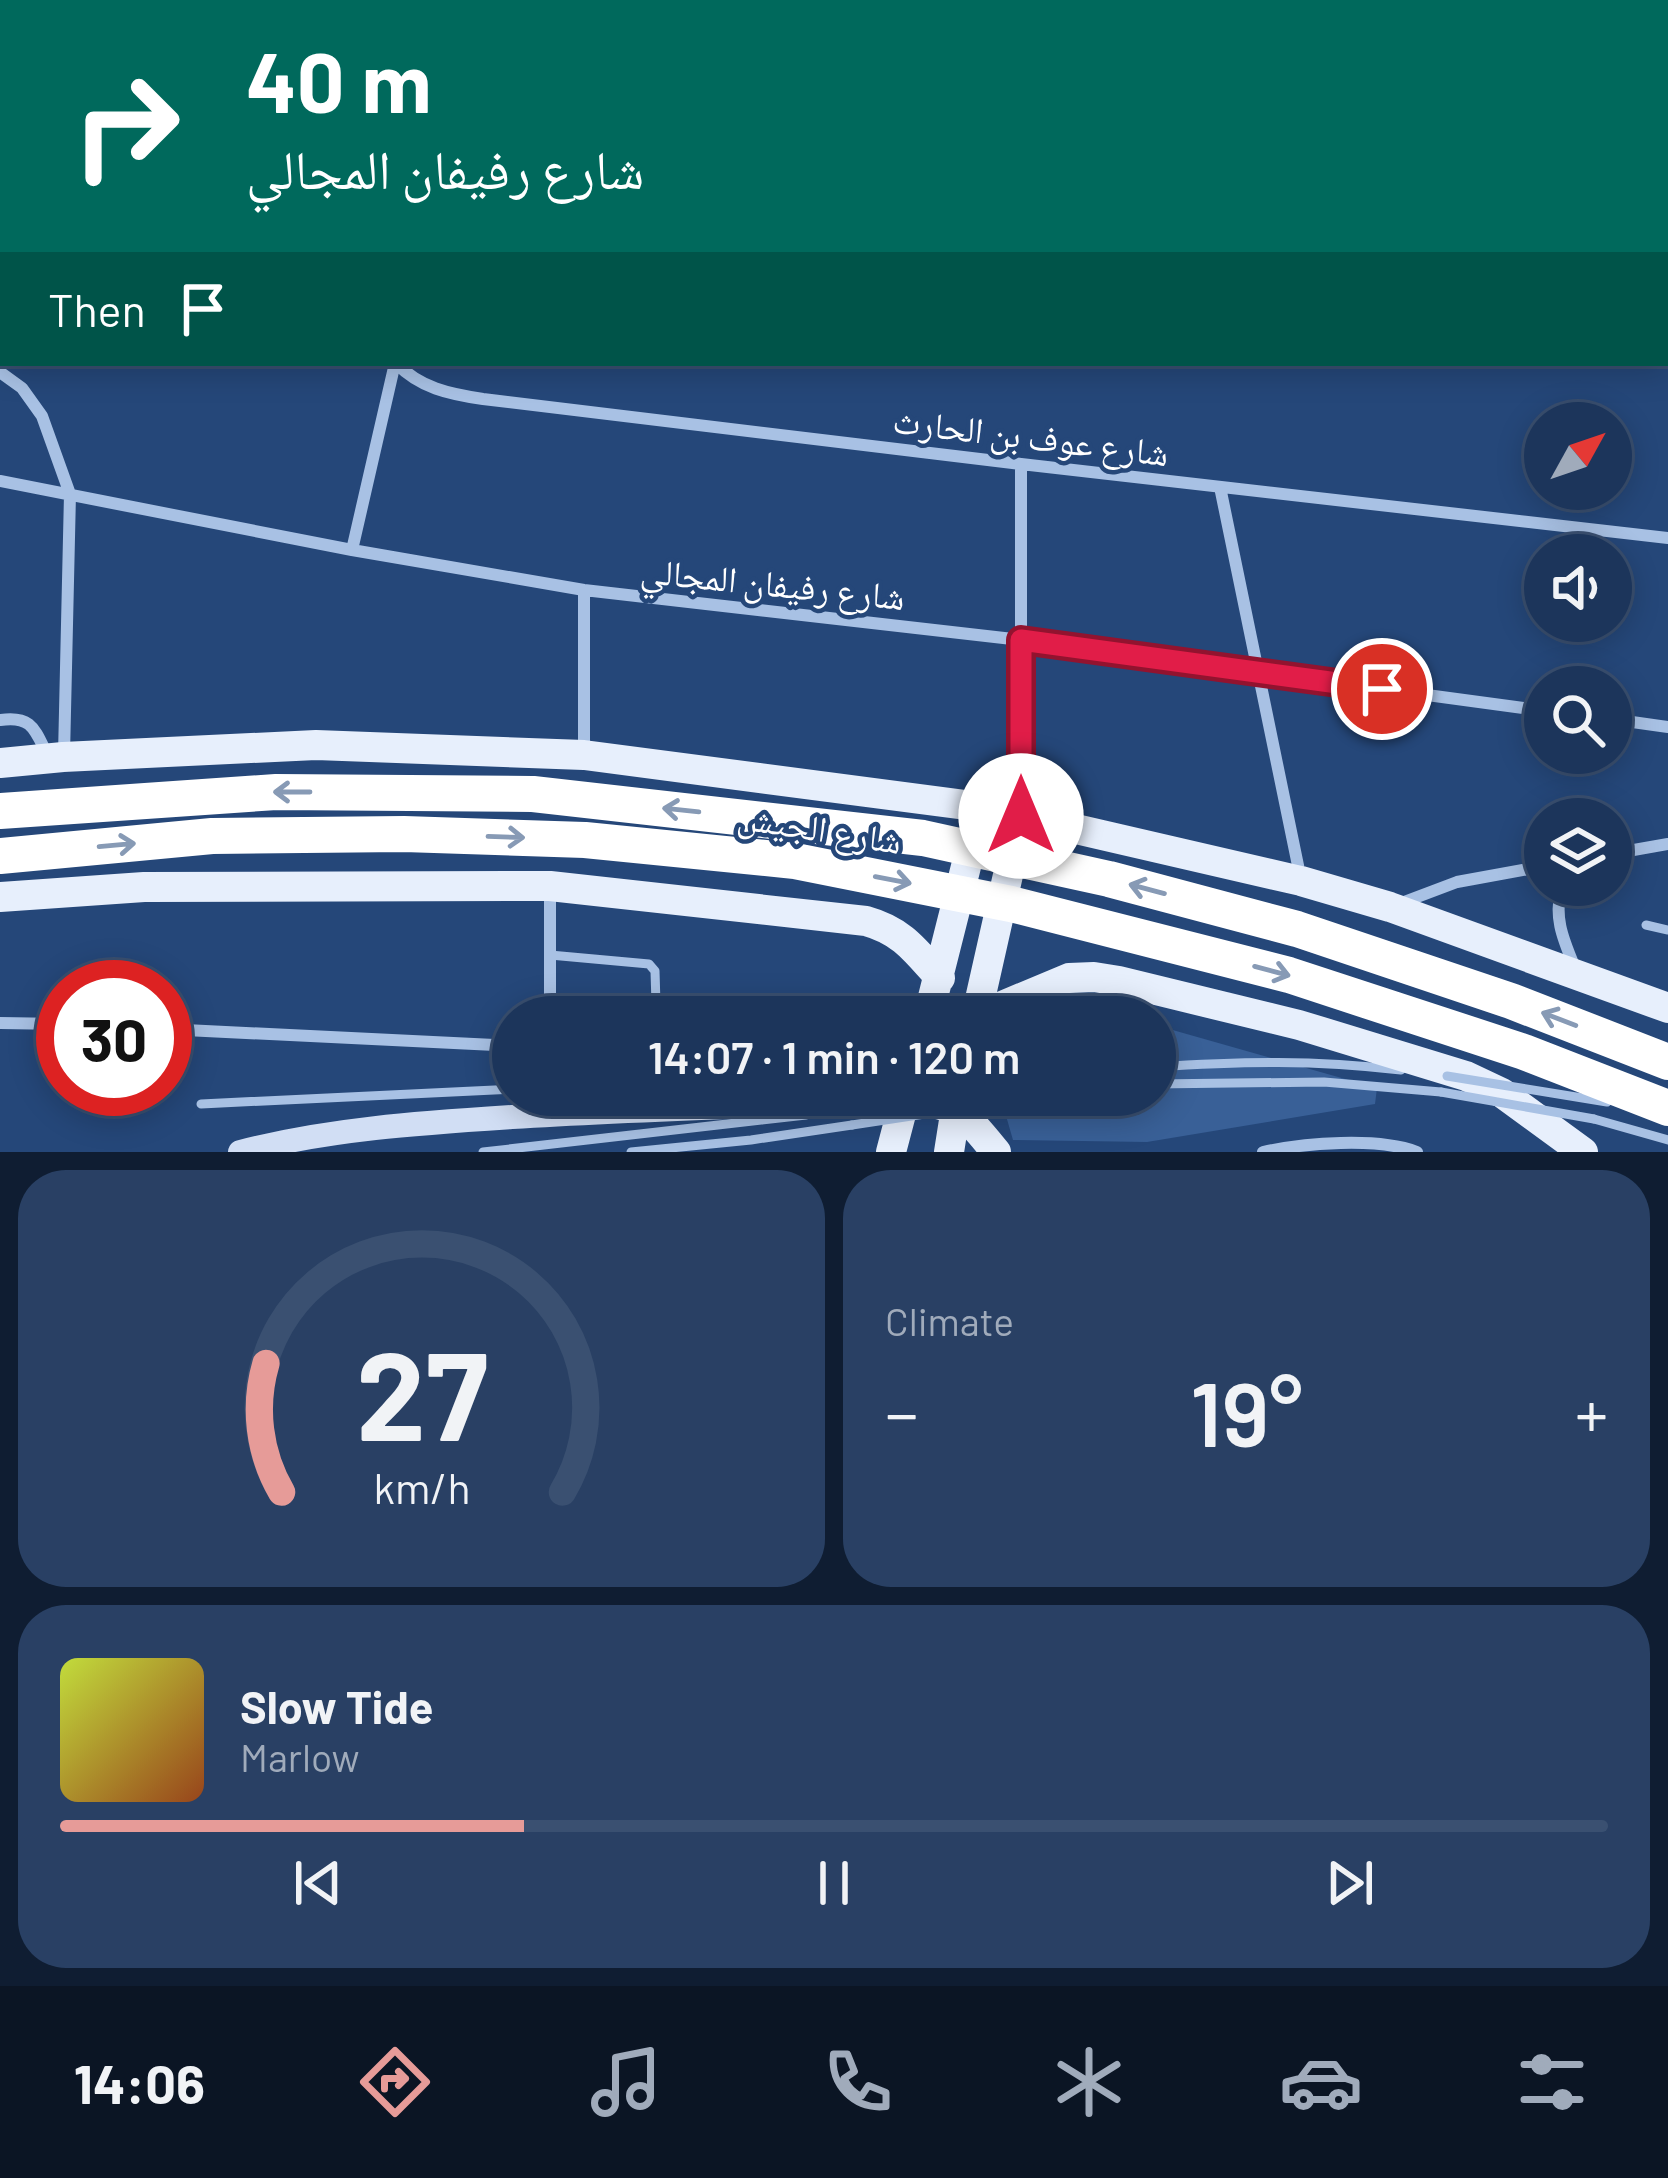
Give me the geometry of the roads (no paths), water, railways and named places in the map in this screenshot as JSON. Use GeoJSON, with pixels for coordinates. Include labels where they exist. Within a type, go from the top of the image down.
{"type":"FeatureCollection","features":[{"type":"Feature","properties":{"kind":"highway","name":"شارع الجيش"},"geometry":{"type":"LineString","coordinates":[[0,811],[276,792],[533,794],[923,838],[1109,879],[1297,928],[1511,1001],[1668,1062]]}},
{"type":"Feature","properties":{"kind":"highway","name":"شارع الجيش"},"geometry":{"type":"LineString","coordinates":[[0,856],[212,836],[404,834],[585,839],[795,861],[992,900],[1289,975],[1525,1052],[1660,1111]]}},
{"type":"Feature","properties":{"kind":"main road"},"geometry":{"type":"LineString","coordinates":[[0,763],[316,745],[584,755],[981,807],[1301,881],[1390,908],[1668,1009]]}},
{"type":"Feature","properties":{"kind":"main road"},"geometry":{"type":"LineString","coordinates":[[934,996],[981,807]]}},
{"type":"Feature","properties":{"kind":"main road"},"geometry":{"type":"LineString","coordinates":[[981,996],[1021,816]]}},
{"type":"Feature","properties":{"kind":"main road"},"geometry":{"type":"LineString","coordinates":[[0,897],[144,887],[550,886],[866,921],[903,937],[940,978]]}},
{"type":"Feature","properties":{"kind":"main road"},"geometry":{"type":"LineString","coordinates":[[1026,996],[1069,978],[1094,977],[1299,1025],[1466,1076],[1502,1093],[1583,1152]]}},
{"type":"Feature","properties":{"kind":"main road"},"geometry":{"type":"LineString","coordinates":[[240,1152],[292,1138],[492,1113]]}},
{"type":"Feature","properties":{"kind":"main road"},"geometry":{"type":"LineString","coordinates":[[891,1152],[900,1116]]}},
{"type":"Feature","properties":{"kind":"main road"},"geometry":{"type":"LineString","coordinates":[[949,1152],[955,1116]]}},
{"type":"Feature","properties":{"kind":"main road"},"geometry":{"type":"LineString","coordinates":[[968,1116],[996,1152]]}},
{"type":"Feature","properties":{"kind":"street","name":"شارع عوف بن الحارث"},"geometry":{"type":"LineString","coordinates":[[352,550],[394,366]]}},
{"type":"Feature","properties":{"kind":"street","name":"شارع عوف بن الحارث"},"geometry":{"type":"LineString","coordinates":[[398,366],[433,389],[457,395],[1668,538]]}},
{"type":"Feature","properties":{"kind":"street"},"geometry":{"type":"LineString","coordinates":[[0,372],[22,388],[43,416],[70,494],[56,757]]}},
{"type":"Feature","properties":{"kind":"street"},"geometry":{"type":"LineString","coordinates":[[1021,464],[1021,816]]}},
{"type":"Feature","properties":{"kind":"street","name":"شارع رفيفان المجالي"},"geometry":{"type":"LineString","coordinates":[[0,481],[584,590],[1021,640],[1524,708]]}},
{"type":"Feature","properties":{"kind":"street"},"geometry":{"type":"LineString","coordinates":[[1220,487],[1301,881]]}},
{"type":"Feature","properties":{"kind":"street"},"geometry":{"type":"LineString","coordinates":[[584,590],[584,755]]}},
{"type":"Feature","properties":{"kind":"street"},"geometry":{"type":"LineString","coordinates":[[0,720],[18,718],[32,726],[56,757]]}},
{"type":"Feature","properties":{"kind":"street"},"geometry":{"type":"LineString","coordinates":[[1632,722],[1668,727]]}},
{"type":"Feature","properties":{"kind":"street"},"geometry":{"type":"LineString","coordinates":[[1632,850],[1668,844]]}},
{"type":"Feature","properties":{"kind":"street"},"geometry":{"type":"LineString","coordinates":[[1390,908],[1457,882],[1524,870]]}},
{"type":"Feature","properties":{"kind":"street"},"geometry":{"type":"LineString","coordinates":[[550,886],[550,996]]}},
{"type":"Feature","properties":{"kind":"street"},"geometry":{"type":"LineString","coordinates":[[1557,906],[1559,931],[1578,974]]}},
{"type":"Feature","properties":{"kind":"street"},"geometry":{"type":"LineString","coordinates":[[0,1023],[36,1024]]}},
{"type":"Feature","properties":{"kind":"street"},"geometry":{"type":"LineString","coordinates":[[192,1030],[492,1045]]}},
{"type":"Feature","properties":{"kind":"street"},"geometry":{"type":"LineString","coordinates":[[1263,1152],[1375,1142],[1417,1152]]}},
{"type":"Feature","properties":{"kind":"lane"},"geometry":{"type":"LineString","coordinates":[[1646,925],[1668,930]]}},
{"type":"Feature","properties":{"kind":"lane"},"geometry":{"type":"LineString","coordinates":[[550,955],[649,964],[655,971],[656,996]]}},
{"type":"Feature","properties":{"kind":"lane"},"geometry":{"type":"LineString","coordinates":[[1176,1065],[1296,1061],[1447,1076],[1610,1102]]}},
{"type":"Feature","properties":{"kind":"lane"},"geometry":{"type":"LineString","coordinates":[[1176,1084],[1324,1082],[1442,1092],[1594,1119],[1668,1140]]}},
{"type":"Feature","properties":{"kind":"lane"},"geometry":{"type":"LineString","coordinates":[[201,1104],[492,1090]]}},
{"type":"Feature","properties":{"kind":"lane"},"geometry":{"type":"LineString","coordinates":[[1660,1111],[1668,1120]]}},
{"type":"Feature","properties":{"kind":"lane"},"geometry":{"type":"LineString","coordinates":[[483,1152],[789,1116]]}},
{"type":"Feature","properties":{"kind":"lane"},"geometry":{"type":"LineString","coordinates":[[631,1152],[751,1140],[892,1116]]}}]}
